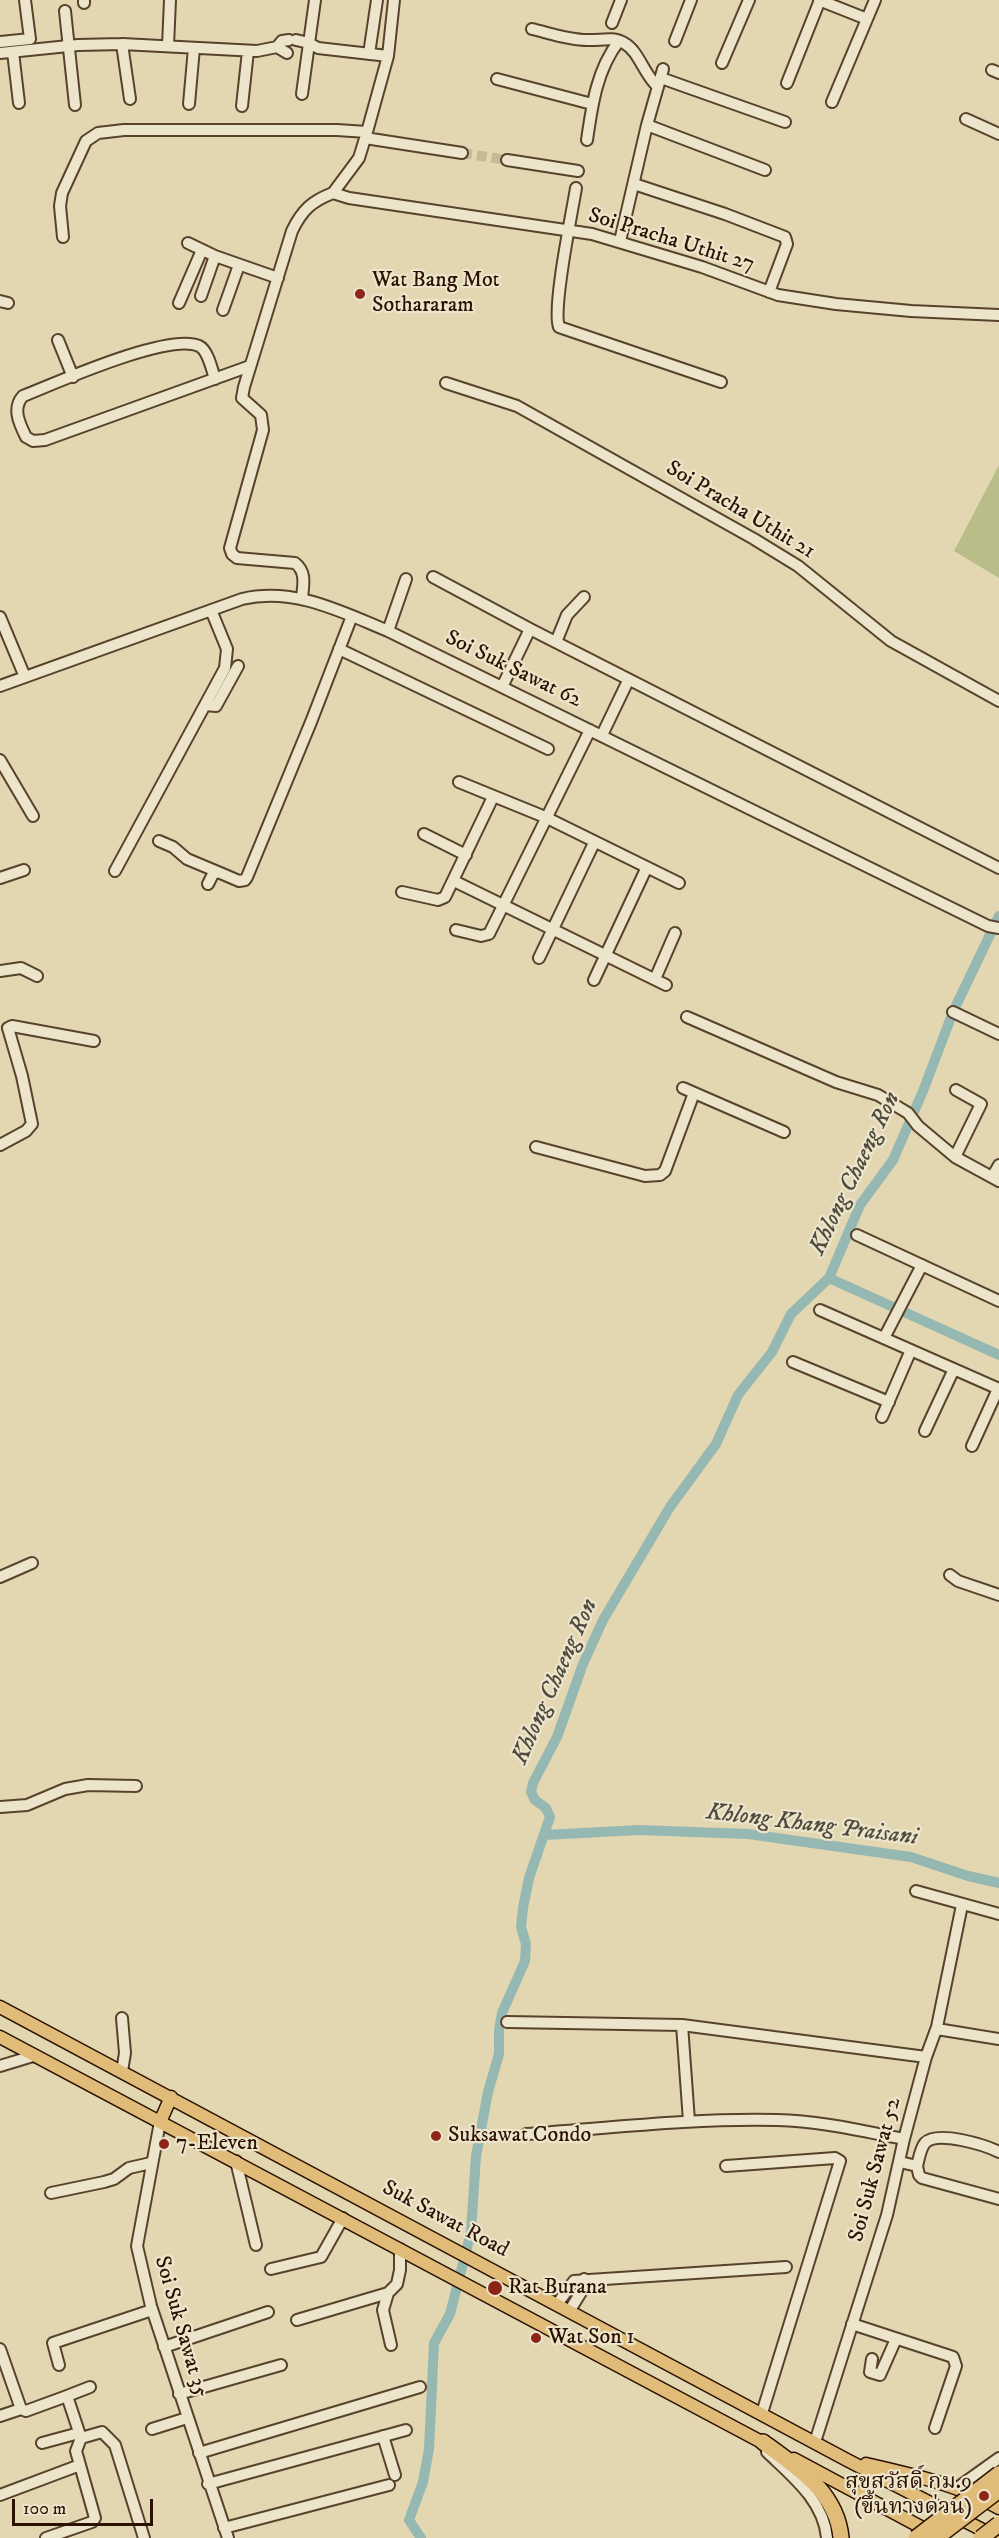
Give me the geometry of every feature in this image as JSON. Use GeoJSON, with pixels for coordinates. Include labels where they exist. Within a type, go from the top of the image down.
{"type":"FeatureCollection","features":[{"type":"Feature","properties":{"kind":"highway"},"geometry":{"type":"LineString","coordinates":[[763,2442],[821,2489],[836,2512],[841,2538]]}},
{"type":"Feature","properties":{"kind":"highway"},"geometry":{"type":"LineString","coordinates":[[916,2538],[999,2474]]}},
{"type":"Feature","properties":{"kind":"highway"},"geometry":{"type":"LineString","coordinates":[[936,2538],[999,2490]]}},
{"type":"Feature","properties":{"kind":"highway"},"geometry":{"type":"LineString","coordinates":[[981,2538],[999,2524]]}},
{"type":"Feature","properties":{"kind":"main road","name":"Suk Sawat Road"},"geometry":{"type":"LineString","coordinates":[[0,2007],[558,2303],[847,2460],[998,2538]]}},
{"type":"Feature","properties":{"kind":"main road","name":"Suk Sawat Road"},"geometry":{"type":"LineString","coordinates":[[0,2037],[941,2538]]}},
{"type":"Feature","properties":{"kind":"main road"},"geometry":{"type":"LineString","coordinates":[[160,2122],[171,2097]]}},
{"type":"Feature","properties":{"kind":"main road"},"geometry":{"type":"LineString","coordinates":[[847,2460],[941,2481],[975,2494],[999,2508]]}},
{"type":"Feature","properties":{"kind":"street"},"geometry":{"type":"LineString","coordinates":[[0,42],[30,39],[25,0]]}},
{"type":"Feature","properties":{"kind":"street"},"geometry":{"type":"LineString","coordinates":[[168,46],[170,0]]}},
{"type":"Feature","properties":{"kind":"street"},"geometry":{"type":"LineString","coordinates":[[302,94],[311,48],[315,0]]}},
{"type":"Feature","properties":{"kind":"street"},"geometry":{"type":"LineString","coordinates":[[369,54],[377,0]]}},
{"type":"Feature","properties":{"kind":"street"},"geometry":{"type":"LineString","coordinates":[[302,598],[304,576],[301,567],[295,563],[237,558],[232,554],[230,548],[263,430],[261,415],[242,398],[250,366],[300,214],[308,204],[333,193],[359,158],[388,56],[394,0]]}},
{"type":"Feature","properties":{"kind":"street"},"geometry":{"type":"LineString","coordinates":[[612,23],[621,0]]}},
{"type":"Feature","properties":{"kind":"street"},"geometry":{"type":"LineString","coordinates":[[675,41],[691,0]]}},
{"type":"Feature","properties":{"kind":"street"},"geometry":{"type":"LineString","coordinates":[[722,63],[749,0]]}},
{"type":"Feature","properties":{"kind":"street"},"geometry":{"type":"LineString","coordinates":[[787,83],[820,0],[867,19]]}},
{"type":"Feature","properties":{"kind":"street"},"geometry":{"type":"LineString","coordinates":[[832,102],[875,0]]}},
{"type":"Feature","properties":{"kind":"street"},"geometry":{"type":"LineString","coordinates":[[65,11],[75,105]]}},
{"type":"Feature","properties":{"kind":"street"},"geometry":{"type":"LineString","coordinates":[[531,29],[587,40],[619,41],[632,49],[646,75],[661,78],[785,122]]}},
{"type":"Feature","properties":{"kind":"street"},"geometry":{"type":"LineString","coordinates":[[277,47],[282,41],[292,40],[311,48],[388,56]]}},
{"type":"Feature","properties":{"kind":"street"},"geometry":{"type":"LineString","coordinates":[[587,140],[592,104],[605,64],[619,41]]}},
{"type":"Feature","properties":{"kind":"street"},"geometry":{"type":"LineString","coordinates":[[122,44],[130,99]]}},
{"type":"Feature","properties":{"kind":"street"},"geometry":{"type":"LineString","coordinates":[[0,53],[68,46],[122,44],[248,51],[277,47],[291,53],[311,48]]}},
{"type":"Feature","properties":{"kind":"street"},"geometry":{"type":"LineString","coordinates":[[189,104],[194,48]]}},
{"type":"Feature","properties":{"kind":"street"},"geometry":{"type":"LineString","coordinates":[[242,106],[248,51]]}},
{"type":"Feature","properties":{"kind":"street"},"geometry":{"type":"LineString","coordinates":[[13,52],[19,103]]}},
{"type":"Feature","properties":{"kind":"street"},"geometry":{"type":"LineString","coordinates":[[620,241],[647,125],[661,78]]}},
{"type":"Feature","properties":{"kind":"street"},"geometry":{"type":"LineString","coordinates":[[497,79],[592,104]]}},
{"type":"Feature","properties":{"kind":"street"},"geometry":{"type":"LineString","coordinates":[[966,119],[999,134]]}},
{"type":"Feature","properties":{"kind":"street"},"geometry":{"type":"LineString","coordinates":[[647,125],[765,170]]}},
{"type":"Feature","properties":{"kind":"street"},"geometry":{"type":"LineString","coordinates":[[63,237],[60,206],[65,182],[86,141],[98,133],[124,130],[337,130],[462,153]]}},
{"type":"Feature","properties":{"kind":"street"},"geometry":{"type":"LineString","coordinates":[[507,160],[578,171]]}},
{"type":"Feature","properties":{"kind":"street"},"geometry":{"type":"LineString","coordinates":[[634,184],[726,214],[785,237],[787,244],[769,292]]}},
{"type":"Feature","properties":{"kind":"street"},"geometry":{"type":"LineString","coordinates":[[576,188],[558,310],[559,327],[721,382]]}},
{"type":"Feature","properties":{"kind":"street","name":"Soi Pracha Uthit 27"},"geometry":{"type":"LineString","coordinates":[[333,193],[349,198],[569,230],[620,241],[769,292],[848,306],[999,315]]}},
{"type":"Feature","properties":{"kind":"street"},"geometry":{"type":"LineString","coordinates":[[188,243],[215,256],[278,278]]}},
{"type":"Feature","properties":{"kind":"street"},"geometry":{"type":"LineString","coordinates":[[179,303],[202,250]]}},
{"type":"Feature","properties":{"kind":"street"},"geometry":{"type":"LineString","coordinates":[[201,296],[215,256]]}},
{"type":"Feature","properties":{"kind":"street"},"geometry":{"type":"LineString","coordinates":[[223,310],[239,265]]}},
{"type":"Feature","properties":{"kind":"street"},"geometry":{"type":"LineString","coordinates":[[58,340],[73,377]]}},
{"type":"Feature","properties":{"kind":"street"},"geometry":{"type":"LineString","coordinates":[[215,379],[204,350],[199,346],[187,344],[157,346],[23,396],[16,410],[26,437],[33,441],[45,440],[215,379],[250,366]]}},
{"type":"Feature","properties":{"kind":"street","name":"Soi Pracha Uthit 21"},"geometry":{"type":"LineString","coordinates":[[446,383],[517,406],[754,539],[798,566],[891,641],[999,701]]}},
{"type":"Feature","properties":{"kind":"street"},"geometry":{"type":"LineString","coordinates":[[433,577],[999,868]]}},
{"type":"Feature","properties":{"kind":"street"},"geometry":{"type":"LineString","coordinates":[[388,631],[406,579]]}},
{"type":"Feature","properties":{"kind":"street","name":"Soi Suk Sawat 62"},"geometry":{"type":"LineString","coordinates":[[0,686],[258,595],[280,594],[302,598],[388,631],[988,926],[999,928]]}},
{"type":"Feature","properties":{"kind":"street"},"geometry":{"type":"LineString","coordinates":[[556,642],[567,615],[584,597]]}},
{"type":"Feature","properties":{"kind":"street"},"geometry":{"type":"LineString","coordinates":[[114,871],[225,668],[228,659],[227,649],[211,610]]}},
{"type":"Feature","properties":{"kind":"street"},"geometry":{"type":"LineString","coordinates":[[159,841],[173,847],[187,858],[239,881],[245,880],[352,616]]}},
{"type":"Feature","properties":{"kind":"street"},"geometry":{"type":"LineString","coordinates":[[0,617],[25,677]]}},
{"type":"Feature","properties":{"kind":"street"},"geometry":{"type":"LineString","coordinates":[[502,687],[530,628]]}},
{"type":"Feature","properties":{"kind":"street"},"geometry":{"type":"LineString","coordinates":[[339,649],[549,749]]}},
{"type":"Feature","properties":{"kind":"street"},"geometry":{"type":"LineString","coordinates":[[205,705],[212,708],[216,706],[238,666]]}},
{"type":"Feature","properties":{"kind":"street"},"geometry":{"type":"LineString","coordinates":[[602,735],[627,685]]}},
{"type":"Feature","properties":{"kind":"street"},"geometry":{"type":"LineString","coordinates":[[456,930],[482,936],[489,934],[590,730]]}},
{"type":"Feature","properties":{"kind":"street"},"geometry":{"type":"LineString","coordinates":[[0,760],[33,816]]}},
{"type":"Feature","properties":{"kind":"street"},"geometry":{"type":"LineString","coordinates":[[459,782],[545,817],[646,869],[679,883]]}},
{"type":"Feature","properties":{"kind":"street"},"geometry":{"type":"LineString","coordinates":[[402,892],[443,899],[493,797]]}},
{"type":"Feature","properties":{"kind":"street"},"geometry":{"type":"LineString","coordinates":[[424,834],[466,855]]}},
{"type":"Feature","properties":{"kind":"street"},"geometry":{"type":"LineString","coordinates":[[539,958],[594,843]]}},
{"type":"Feature","properties":{"kind":"street"},"geometry":{"type":"LineString","coordinates":[[594,980],[646,869]]}},
{"type":"Feature","properties":{"kind":"street"},"geometry":{"type":"LineString","coordinates":[[0,878],[24,870]]}},
{"type":"Feature","properties":{"kind":"street"},"geometry":{"type":"LineString","coordinates":[[208,884],[213,874],[218,872]]}},
{"type":"Feature","properties":{"kind":"street"},"geometry":{"type":"LineString","coordinates":[[454,880],[666,985]]}},
{"type":"Feature","properties":{"kind":"street"},"geometry":{"type":"LineString","coordinates":[[655,979],[675,933]]}},
{"type":"Feature","properties":{"kind":"street"},"geometry":{"type":"LineString","coordinates":[[0,971],[21,968],[37,976]]}},
{"type":"Feature","properties":{"kind":"street"},"geometry":{"type":"LineString","coordinates":[[953,1012],[999,1034]]}},
{"type":"Feature","properties":{"kind":"street"},"geometry":{"type":"LineString","coordinates":[[687,1017],[836,1082],[878,1095],[908,1113],[918,1126],[955,1157],[996,1179],[999,1165]]}},
{"type":"Feature","properties":{"kind":"street"},"geometry":{"type":"LineString","coordinates":[[0,1145],[26,1131],[32,1124],[22,1076],[8,1028],[12,1026],[94,1041]]}},
{"type":"Feature","properties":{"kind":"street"},"geometry":{"type":"LineString","coordinates":[[683,1088],[784,1132]]}},
{"type":"Feature","properties":{"kind":"street"},"geometry":{"type":"LineString","coordinates":[[955,1157],[981,1104],[956,1090]]}},
{"type":"Feature","properties":{"kind":"street"},"geometry":{"type":"LineString","coordinates":[[536,1147],[645,1176],[660,1175],[665,1171],[694,1093]]}},
{"type":"Feature","properties":{"kind":"street"},"geometry":{"type":"LineString","coordinates":[[857,1235],[999,1301]]}},
{"type":"Feature","properties":{"kind":"street"},"geometry":{"type":"LineString","coordinates":[[884,1338],[922,1265]]}},
{"type":"Feature","properties":{"kind":"street"},"geometry":{"type":"LineString","coordinates":[[820,1310],[999,1389],[972,1446]]}},
{"type":"Feature","properties":{"kind":"street"},"geometry":{"type":"LineString","coordinates":[[882,1417],[910,1350]]}},
{"type":"Feature","properties":{"kind":"street"},"geometry":{"type":"LineString","coordinates":[[794,1362],[889,1402]]}},
{"type":"Feature","properties":{"kind":"street"},"geometry":{"type":"LineString","coordinates":[[925,1431],[954,1369]]}},
{"type":"Feature","properties":{"kind":"street"},"geometry":{"type":"LineString","coordinates":[[0,1577],[32,1563]]}},
{"type":"Feature","properties":{"kind":"street"},"geometry":{"type":"LineString","coordinates":[[950,1575],[958,1581],[999,1595]]}},
{"type":"Feature","properties":{"kind":"street"},"geometry":{"type":"LineString","coordinates":[[0,1807],[27,1805],[65,1790],[88,1785],[136,1786]]}},
{"type":"Feature","properties":{"kind":"street"},"geometry":{"type":"LineString","coordinates":[[916,1891],[999,1914]]}},
{"type":"Feature","properties":{"kind":"street","name":"Soi Suk Sawat 52"},"geometry":{"type":"LineString","coordinates":[[815,2442],[887,2214],[926,2057],[937,2028],[962,1905]]}},
{"type":"Feature","properties":{"kind":"street"},"geometry":{"type":"LineString","coordinates":[[122,2018],[125,2053],[122,2070]]}},
{"type":"Feature","properties":{"kind":"street"},"geometry":{"type":"LineString","coordinates":[[507,2022],[682,2025],[926,2057]]}},
{"type":"Feature","properties":{"kind":"street"},"geometry":{"type":"LineString","coordinates":[[682,2025],[689,2121]]}},
{"type":"Feature","properties":{"kind":"street"},"geometry":{"type":"LineString","coordinates":[[937,2028],[999,2039]]}},
{"type":"Feature","properties":{"kind":"street"},"geometry":{"type":"LineString","coordinates":[[0,2066],[33,2056]]}},
{"type":"Feature","properties":{"kind":"street"},"geometry":{"type":"LineString","coordinates":[[526,2134],[689,2121],[795,2121],[904,2139]]}},
{"type":"Feature","properties":{"kind":"street","name":"Soi Suk Sawat 35"},"geometry":{"type":"LineString","coordinates":[[160,2122],[136,2246],[152,2310],[226,2533]]}},
{"type":"Feature","properties":{"kind":"street"},"geometry":{"type":"LineString","coordinates":[[999,2152],[959,2139],[931,2139],[923,2145],[917,2166],[922,2178],[999,2199]]}},
{"type":"Feature","properties":{"kind":"street"},"geometry":{"type":"LineString","coordinates":[[726,2166],[835,2158],[840,2161],[762,2413]]}},
{"type":"Feature","properties":{"kind":"street"},"geometry":{"type":"LineString","coordinates":[[236,2161],[256,2246]]}},
{"type":"Feature","properties":{"kind":"street"},"geometry":{"type":"LineString","coordinates":[[900,2162],[917,2166]]}},
{"type":"Feature","properties":{"kind":"street"},"geometry":{"type":"LineString","coordinates":[[51,2193],[104,2182],[114,2179],[129,2168],[151,2163]]}},
{"type":"Feature","properties":{"kind":"street"},"geometry":{"type":"LineString","coordinates":[[271,2269],[321,2257],[343,2218]]}},
{"type":"Feature","properties":{"kind":"street"},"geometry":{"type":"LineString","coordinates":[[297,2320],[388,2293],[397,2284],[400,2249]]}},
{"type":"Feature","properties":{"kind":"street"},"geometry":{"type":"LineString","coordinates":[[558,2303],[574,2281],[584,2279],[786,2267]]}},
{"type":"Feature","properties":{"kind":"street"},"geometry":{"type":"LineString","coordinates":[[570,2310],[583,2289],[584,2279]]}},
{"type":"Feature","properties":{"kind":"street"},"geometry":{"type":"LineString","coordinates":[[388,2293],[383,2310],[391,2345]]}},
{"type":"Feature","properties":{"kind":"street"},"geometry":{"type":"LineString","coordinates":[[59,2365],[53,2343],[152,2310]]}},
{"type":"Feature","properties":{"kind":"street"},"geometry":{"type":"LineString","coordinates":[[164,2347],[268,2313]]}},
{"type":"Feature","properties":{"kind":"street"},"geometry":{"type":"LineString","coordinates":[[852,2324],[953,2357],[956,2361],[935,2428]]}},
{"type":"Feature","properties":{"kind":"street"},"geometry":{"type":"LineString","coordinates":[[872,2359],[870,2372],[880,2376],[896,2339]]}},
{"type":"Feature","properties":{"kind":"street"},"geometry":{"type":"LineString","coordinates":[[0,2349],[21,2409]]}},
{"type":"Feature","properties":{"kind":"street"},"geometry":{"type":"LineString","coordinates":[[179,2394],[280,2365]]}},
{"type":"Feature","properties":{"kind":"street"},"geometry":{"type":"LineString","coordinates":[[0,2416],[21,2409],[26,2411],[90,2387]]}},
{"type":"Feature","properties":{"kind":"street"},"geometry":{"type":"LineString","coordinates":[[198,2453],[420,2387]]}},
{"type":"Feature","properties":{"kind":"street"},"geometry":{"type":"LineString","coordinates":[[46,2538],[92,2522],[95,2518],[76,2451],[80,2435],[68,2396]]}},
{"type":"Feature","properties":{"kind":"street"},"geometry":{"type":"LineString","coordinates":[[152,2429],[187,2418]]}},
{"type":"Feature","properties":{"kind":"street"},"geometry":{"type":"LineString","coordinates":[[208,2484],[406,2430]]}},
{"type":"Feature","properties":{"kind":"street"},"geometry":{"type":"LineString","coordinates":[[42,2443],[102,2432],[115,2445],[144,2538]]}},
{"type":"Feature","properties":{"kind":"street"},"geometry":{"type":"LineString","coordinates":[[746,2433],[794,2477],[809,2495],[824,2521],[827,2538]]}},
{"type":"Feature","properties":{"kind":"street"},"geometry":{"type":"LineString","coordinates":[[383,2436],[395,2475]]}},
{"type":"Feature","properties":{"kind":"street"},"geometry":{"type":"LineString","coordinates":[[957,2487],[999,2458]]}},
{"type":"Feature","properties":{"kind":"street"},"geometry":{"type":"LineString","coordinates":[[0,2495],[80,2465]]}},
{"type":"Feature","properties":{"kind":"street"},"geometry":{"type":"LineString","coordinates":[[226,2533],[389,2485]]}},
{"type":"Feature","properties":{"kind":"green space"},"geometry":{"type":"Polygon","coordinates":[[[999,465],[999,578],[954,551],[999,465]]]}},
{"type":"Feature","properties":{"kind":"waterway","name":"Khlong Chaeng Ron"},"geometry":{"type":"LineString","coordinates":[[421,2538],[409,2520],[423,2482],[429,2449],[434,2343],[450,2314],[471,2232],[476,2156],[488,2092],[499,2054],[502,2013],[525,1961],[526,1944],[521,1927],[523,1908],[529,1878],[550,1817],[546,1808],[535,1800],[531,1792],[533,1783],[557,1737],[583,1664],[603,1620],[670,1507],[716,1444],[738,1395],[772,1352],[791,1314],[829,1278],[860,1205],[893,1160],[923,1091],[953,1012],[999,916]]}},
{"type":"Feature","properties":{"kind":"waterway"},"geometry":{"type":"LineString","coordinates":[[829,1278],[999,1355]]}},
{"type":"Feature","properties":{"kind":"waterway","name":"Khlong Khang Praisani"},"geometry":{"type":"LineString","coordinates":[[545,1835],[639,1830],[748,1834],[911,1857],[968,1876],[999,1883]]}},
{"type":"Feature","properties":{"kind":"tunnel"},"geometry":{"type":"LineString","coordinates":[[462,153],[507,160]]}},
{"type":"Feature","properties":{"kind":"place","name":"Wat Bang Mot Sothararam"},"geometry":{"type":"Point","coordinates":[360,294]}},
{"type":"Feature","properties":{"kind":"place","name":"Suksawat Condo"},"geometry":{"type":"Point","coordinates":[436,2136]}},
{"type":"Feature","properties":{"kind":"place","name":"7-Eleven"},"geometry":{"type":"Point","coordinates":[164,2144]}},
{"type":"Feature","properties":{"kind":"place","name":"Rat Burana"},"geometry":{"type":"Point","coordinates":[495,2288]}},
{"type":"Feature","properties":{"kind":"place","name":"Wat Son 1"},"geometry":{"type":"Point","coordinates":[536,2338]}},
{"type":"Feature","properties":{"kind":"place","name":"สุขสวัสดิ์ กม.9 (ขึ้นทางด่วน)"},"geometry":{"type":"Point","coordinates":[984,2496]}}]}
